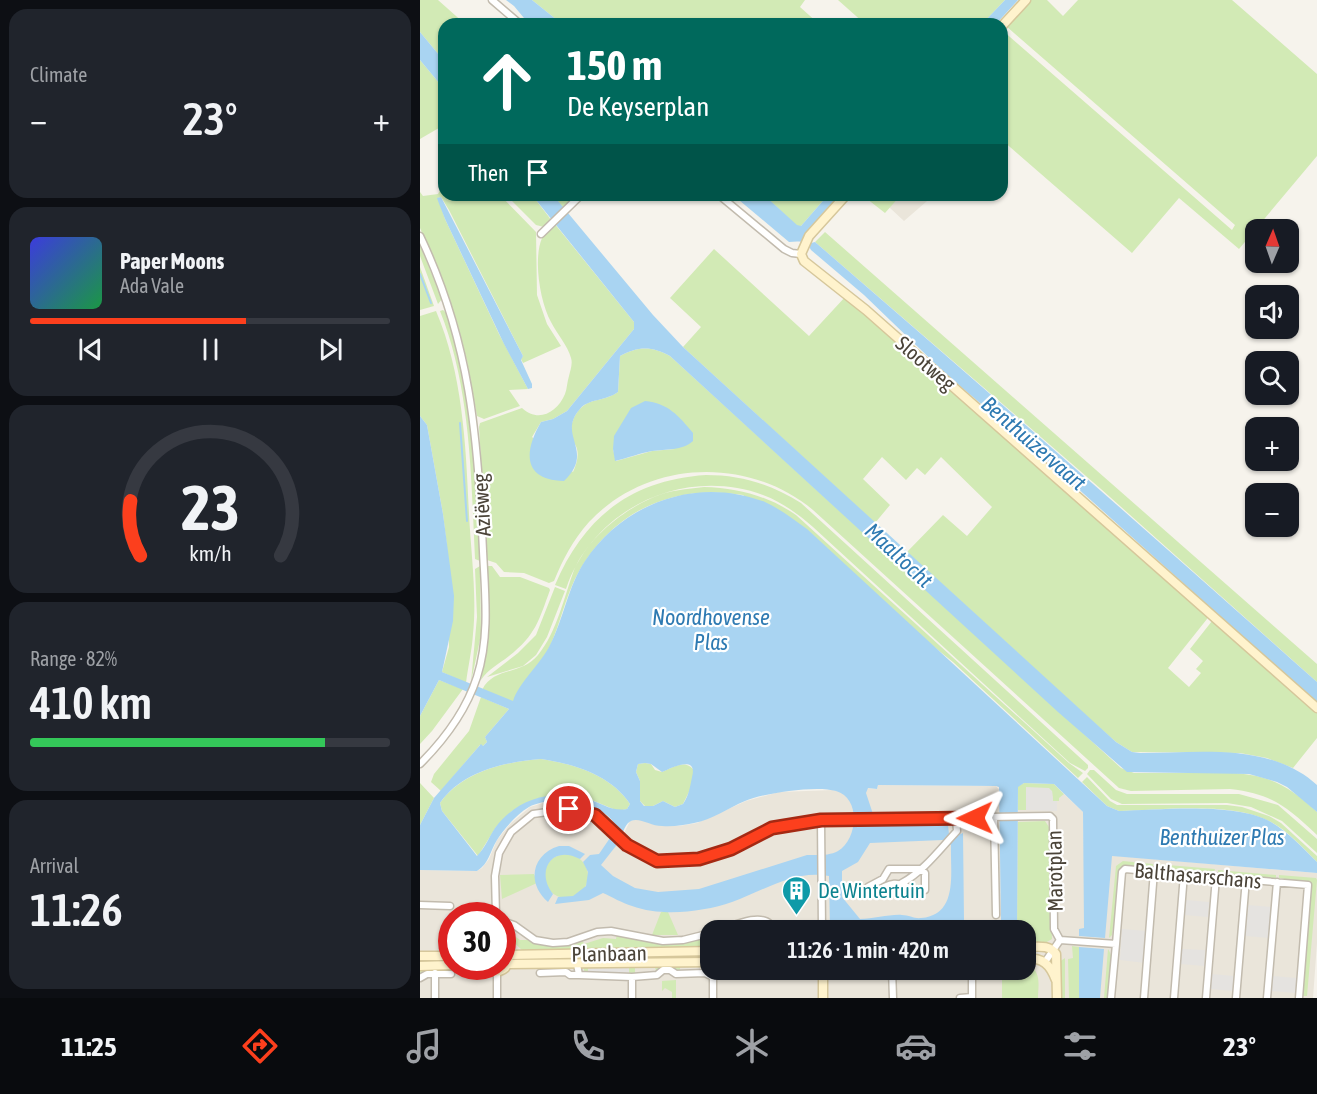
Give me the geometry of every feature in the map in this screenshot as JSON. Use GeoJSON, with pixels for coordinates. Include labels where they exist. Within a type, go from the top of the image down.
{"type":"FeatureCollection","features":[{"type":"Feature","properties":{"kind":"street"},"geometry":{"type":"LineString","coordinates":[[492,0],[513,18]]}},
{"type":"Feature","properties":{"kind":"street"},"geometry":{"type":"LineString","coordinates":[[1008,20],[1026,0]]}},
{"type":"Feature","properties":{"kind":"street"},"geometry":{"type":"LineString","coordinates":[[541,234],[576,201]]}},
{"type":"Feature","properties":{"kind":"street","name":"Slootweg"},"geometry":{"type":"LineString","coordinates":[[725,201],[784,249],[792,253],[801,252],[804,261],[866,310],[1317,708]]}},
{"type":"Feature","properties":{"kind":"street"},"geometry":{"type":"LineString","coordinates":[[801,252],[809,236],[841,201]]}},
{"type":"Feature","properties":{"kind":"street","name":"Aziëweg"},"geometry":{"type":"LineString","coordinates":[[420,236],[439,281],[456,332],[467,378],[476,437],[486,617],[483,650],[476,680],[468,699],[449,732],[420,764]]}},
{"type":"Feature","properties":{"kind":"street","name":"Marotplan"},"geometry":{"type":"LineString","coordinates":[[496,902],[495,876],[499,853],[511,832],[533,814],[569,809],[595,815],[627,845],[657,861],[699,859],[731,849],[772,828],[821,820],[956,821],[996,817],[1050,816],[1053,819],[1054,928],[1059,940]]}},
{"type":"Feature","properties":{"kind":"street"},"geometry":{"type":"LineString","coordinates":[[996,817],[996,915]]}},
{"type":"Feature","properties":{"kind":"street"},"geometry":{"type":"LineString","coordinates":[[821,820],[822,920]]}},
{"type":"Feature","properties":{"kind":"street"},"geometry":{"type":"LineString","coordinates":[[902,883],[912,878],[957,831],[956,821]]}},
{"type":"Feature","properties":{"kind":"street","name":"Balthasarschans"},"geometry":{"type":"LineString","coordinates":[[1116,944],[1122,872],[1125,868],[1308,885],[1299,998]]}},
{"type":"Feature","properties":{"kind":"street"},"geometry":{"type":"LineString","coordinates":[[889,869],[921,869],[925,873],[925,890],[918,892],[902,883],[885,881],[889,869]]}},
{"type":"Feature","properties":{"kind":"street"},"geometry":{"type":"LineString","coordinates":[[1144,998],[1154,871]]}},
{"type":"Feature","properties":{"kind":"street"},"geometry":{"type":"LineString","coordinates":[[1174,998],[1184,874]]}},
{"type":"Feature","properties":{"kind":"street"},"geometry":{"type":"LineString","coordinates":[[1206,998],[1216,877]]}},
{"type":"Feature","properties":{"kind":"street"},"geometry":{"type":"LineString","coordinates":[[1236,998],[1246,879]]}},
{"type":"Feature","properties":{"kind":"street"},"geometry":{"type":"LineString","coordinates":[[1267,998],[1277,882]]}},
{"type":"Feature","properties":{"kind":"street"},"geometry":{"type":"LineString","coordinates":[[420,905],[438,906]]}},
{"type":"Feature","properties":{"kind":"street"},"geometry":{"type":"LineString","coordinates":[[516,926],[535,940],[553,943],[568,942],[597,932],[611,931],[663,941],[683,940],[700,936]]}},
{"type":"Feature","properties":{"kind":"street"},"geometry":{"type":"LineString","coordinates":[[1045,962],[1059,940],[1116,944],[1111,998]]}},
{"type":"Feature","properties":{"kind":"street"},"geometry":{"type":"LineString","coordinates":[[1036,947],[1053,950],[1057,957],[1057,998]]}},
{"type":"Feature","properties":{"kind":"street","name":"Planbaan"},"geometry":{"type":"LineString","coordinates":[[516,956],[700,951]]}},
{"type":"Feature","properties":{"kind":"street"},"geometry":{"type":"LineString","coordinates":[[420,956],[438,956]]}},
{"type":"Feature","properties":{"kind":"street","name":"Planbaan"},"geometry":{"type":"LineString","coordinates":[[516,957],[577,964],[700,962]]}},
{"type":"Feature","properties":{"kind":"street"},"geometry":{"type":"LineString","coordinates":[[1036,960],[1045,962],[1053,971],[1057,985]]}},
{"type":"Feature","properties":{"kind":"street","name":"Planbaan"},"geometry":{"type":"LineString","coordinates":[[577,964],[579,975]]}},
{"type":"Feature","properties":{"kind":"street"},"geometry":{"type":"LineString","coordinates":[[420,966],[438,968]]}},
{"type":"Feature","properties":{"kind":"street","name":"Planbaan"},"geometry":{"type":"LineString","coordinates":[[540,973],[566,972],[570,975],[632,977],[657,975],[663,970],[676,974],[700,973]]}},
{"type":"Feature","properties":{"kind":"street"},"geometry":{"type":"LineString","coordinates":[[420,978],[438,972]]}},
{"type":"Feature","properties":{"kind":"street"},"geometry":{"type":"LineString","coordinates":[[435,973],[435,998]]}},
{"type":"Feature","properties":{"kind":"street"},"geometry":{"type":"LineString","coordinates":[[632,977],[632,998]]}},
{"type":"Feature","properties":{"kind":"street"},"geometry":{"type":"LineString","coordinates":[[496,980],[497,998]]}},
{"type":"Feature","properties":{"kind":"street"},"geometry":{"type":"LineString","coordinates":[[713,980],[713,998]]}},
{"type":"Feature","properties":{"kind":"street"},"geometry":{"type":"LineString","coordinates":[[823,980],[823,998]]}},
{"type":"Feature","properties":{"kind":"street"},"geometry":{"type":"LineString","coordinates":[[892,980],[893,998]]}},
{"type":"Feature","properties":{"kind":"street"},"geometry":{"type":"LineString","coordinates":[[960,998],[972,997],[972,980]]}},
{"type":"Feature","properties":{"kind":"shaded area"},"geometry":{"type":"Polygon","coordinates":[[[882,201],[927,201],[904,221],[882,201]]]}},
{"type":"Feature","properties":{"kind":"shaded area"},"geometry":{"type":"Polygon","coordinates":[[[878,785],[996,786],[1018,813],[1018,786],[1064,794],[1083,812],[1084,853],[1317,873],[1317,943],[1313,998],[420,998],[420,870],[477,871],[489,859],[497,840],[511,823],[530,807],[546,802],[562,801],[580,804],[608,816],[623,835],[630,821],[639,819],[679,826],[697,823],[746,801],[779,792],[833,790],[840,792],[867,788],[877,789],[878,785]]]}},
{"type":"Feature","properties":{"kind":"shaded area"},"geometry":{"type":"Polygon","coordinates":[[[1026,787],[1049,788],[1052,791],[1053,801],[1057,801],[1057,811],[1026,810],[1026,787]]]}},
{"type":"Feature","properties":{"kind":"shaded area"},"geometry":{"type":"Polygon","coordinates":[[[1186,900],[1209,902],[1208,917],[1184,915],[1186,900]]]}},
{"type":"Feature","properties":{"kind":"shaded area"},"geometry":{"type":"Polygon","coordinates":[[[1248,905],[1272,907],[1269,938],[1245,936],[1248,905]]]}},
{"type":"Feature","properties":{"kind":"shaded area"},"geometry":{"type":"Polygon","coordinates":[[[1122,929],[1147,931],[1145,963],[1120,960],[1122,929]]]}},
{"type":"Feature","properties":{"kind":"shaded area"},"geometry":{"type":"Polygon","coordinates":[[[1182,949],[1205,950],[1204,966],[1180,964],[1182,949]]]}},
{"type":"Feature","properties":{"kind":"shaded area"},"geometry":{"type":"Polygon","coordinates":[[[629,967],[629,972],[588,972],[588,968],[629,967]]]}},
{"type":"Feature","properties":{"kind":"shaded area"},"geometry":{"type":"Polygon","coordinates":[[[1211,974],[1234,976],[1233,991],[1210,989],[1211,974]]]}},
{"type":"Feature","properties":{"kind":"shaded area"},"geometry":{"type":"Polygon","coordinates":[[[1273,976],[1297,978],[1295,993],[1272,991],[1273,976]]]}},
{"type":"Feature","properties":{"kind":"green space"},"geometry":{"type":"Polygon","coordinates":[[[420,0],[438,0],[458,18],[438,18],[438,54],[420,32],[420,0]]]}},
{"type":"Feature","properties":{"kind":"green space"},"geometry":{"type":"Polygon","coordinates":[[[532,0],[805,0],[800,7],[812,18],[554,18],[532,0]]]}},
{"type":"Feature","properties":{"kind":"green space"},"geometry":{"type":"Polygon","coordinates":[[[838,0],[1005,0],[988,18],[858,18],[838,0]]]}},
{"type":"Feature","properties":{"kind":"green space"},"geometry":{"type":"Polygon","coordinates":[[[1030,0],[1047,0],[1063,16],[1078,0],[1232,0],[1317,74],[1317,156],[1264,219],[1245,219],[1245,242],[1239,249],[1179,198],[1132,253],[1008,145],[1008,35],[1232,230],[1235,225],[1008,28],[1008,24],[1030,0]]]}},
{"type":"Feature","properties":{"kind":"green space"},"geometry":{"type":"Polygon","coordinates":[[[420,60],[438,82],[438,128],[420,139],[420,60]]]}},
{"type":"Feature","properties":{"kind":"green space"},"geometry":{"type":"Polygon","coordinates":[[[420,192],[423,196],[438,194],[438,201],[445,219],[499,334],[528,389],[509,390],[520,406],[484,419],[477,416],[457,322],[420,228],[420,192]]]}},
{"type":"Feature","properties":{"kind":"green space"},"geometry":{"type":"Polygon","coordinates":[[[443,201],[506,201],[536,232],[537,295],[547,324],[561,346],[523,363],[521,359],[523,356],[443,201]]]}},
{"type":"Feature","properties":{"kind":"green space"},"geometry":{"type":"Polygon","coordinates":[[[512,201],[537,201],[552,221],[544,227],[536,225],[512,201]]]}},
{"type":"Feature","properties":{"kind":"green space"},"geometry":{"type":"Polygon","coordinates":[[[558,201],[573,201],[565,210],[558,201]]]}},
{"type":"Feature","properties":{"kind":"green space"},"geometry":{"type":"Polygon","coordinates":[[[770,201],[823,201],[801,226],[797,226],[770,201]]]}},
{"type":"Feature","properties":{"kind":"green space"},"geometry":{"type":"Polygon","coordinates":[[[870,201],[896,201],[885,213],[870,201]]]}},
{"type":"Feature","properties":{"kind":"green space"},"geometry":{"type":"Polygon","coordinates":[[[554,223],[634,322],[634,329],[567,411],[553,419],[541,422],[532,437],[573,472],[578,452],[571,436],[573,420],[577,412],[587,403],[618,392],[620,356],[645,348],[670,356],[1121,768],[1134,773],[1235,773],[1270,780],[1289,789],[1317,812],[1317,835],[1288,809],[1258,794],[1230,789],[1131,791],[1119,788],[813,510],[787,492],[759,480],[729,473],[699,472],[669,476],[640,486],[613,501],[589,522],[569,550],[554,581],[549,583],[524,573],[504,572],[496,563],[487,560],[480,423],[522,408],[534,415],[552,411],[562,401],[571,367],[570,354],[547,314],[539,280],[539,247],[543,236],[554,223]],[[613,449],[616,461],[652,451],[675,449],[613,449]]]}},
{"type":"Feature","properties":{"kind":"green space"},"geometry":{"type":"Polygon","coordinates":[[[825,232],[1317,664],[1317,682],[1101,489],[815,242],[825,232]]]}},
{"type":"Feature","properties":{"kind":"green space"},"geometry":{"type":"Polygon","coordinates":[[[420,245],[442,299],[438,304],[420,256],[420,245]]]}},
{"type":"Feature","properties":{"kind":"green space"},"geometry":{"type":"Polygon","coordinates":[[[714,249],[809,336],[846,296],[1207,615],[1207,619],[1168,668],[1189,687],[1201,673],[1196,669],[1203,661],[1190,649],[1212,621],[1215,621],[1317,712],[1317,738],[1293,768],[1267,758],[1240,753],[1132,752],[1116,742],[1091,720],[907,552],[943,515],[967,536],[992,507],[941,457],[925,475],[917,468],[906,480],[882,457],[863,479],[890,505],[875,523],[683,347],[701,327],[670,298],[714,249]]]}},
{"type":"Feature","properties":{"kind":"green space"},"geometry":{"type":"Polygon","coordinates":[[[420,267],[434,306],[420,310],[420,267]]]}},
{"type":"Feature","properties":{"kind":"green space"},"geometry":{"type":"Polygon","coordinates":[[[443,310],[451,325],[466,398],[473,452],[480,561],[475,559],[468,433],[464,402],[458,371],[440,311],[443,310]]]}},
{"type":"Feature","properties":{"kind":"green space"},"geometry":{"type":"Polygon","coordinates":[[[436,311],[452,360],[462,411],[474,604],[466,683],[442,672],[449,647],[447,547],[427,425],[420,416],[420,316],[436,311]]]}},
{"type":"Feature","properties":{"kind":"green space"},"geometry":{"type":"Polygon","coordinates":[[[706,475],[755,482],[801,503],[1088,765],[1088,768],[1085,771],[1070,763],[813,527],[790,509],[763,495],[733,487],[703,486],[673,491],[645,501],[619,516],[597,536],[579,561],[566,589],[555,585],[580,540],[613,506],[655,485],[679,478],[706,475]]]}},
{"type":"Feature","properties":{"kind":"green space"},"geometry":{"type":"Polygon","coordinates":[[[704,487],[753,494],[796,515],[1069,763],[1083,773],[1078,778],[953,662],[743,495],[716,492],[667,499],[644,508],[624,520],[605,536],[589,556],[571,587],[547,652],[513,702],[482,690],[493,677],[531,662],[545,646],[555,625],[574,570],[597,536],[630,509],[654,497],[672,491],[704,487]]]}},
{"type":"Feature","properties":{"kind":"green space"},"geometry":{"type":"Polygon","coordinates":[[[480,566],[481,635],[471,682],[477,617],[475,569],[480,566]]]}},
{"type":"Feature","properties":{"kind":"green space"},"geometry":{"type":"Polygon","coordinates":[[[487,566],[492,566],[500,577],[520,577],[550,590],[531,634],[481,680],[489,635],[487,566]]]}},
{"type":"Feature","properties":{"kind":"green space"},"geometry":{"type":"Polygon","coordinates":[[[555,587],[565,591],[547,637],[536,655],[523,666],[487,677],[518,653],[536,635],[555,587]]]}},
{"type":"Feature","properties":{"kind":"green space"},"geometry":{"type":"Polygon","coordinates":[[[439,680],[463,689],[420,744],[420,716],[439,680]]]}},
{"type":"Feature","properties":{"kind":"green space"},"geometry":{"type":"Polygon","coordinates":[[[481,697],[509,709],[485,737],[487,742],[483,746],[480,745],[441,791],[431,782],[434,774],[469,731],[481,697]]]}},
{"type":"Feature","properties":{"kind":"green space"},"geometry":{"type":"Polygon","coordinates":[[[541,759],[591,772],[613,785],[630,804],[627,809],[618,811],[594,801],[558,794],[512,811],[496,827],[478,856],[442,811],[440,803],[460,783],[486,770],[541,759]]]}},
{"type":"Feature","properties":{"kind":"green space"},"geometry":{"type":"Polygon","coordinates":[[[638,764],[651,764],[655,770],[662,772],[680,765],[688,765],[692,768],[695,772],[692,786],[683,804],[675,807],[663,801],[653,806],[645,806],[640,801],[640,781],[636,772],[638,764]]]}},
{"type":"Feature","properties":{"kind":"green space"},"geometry":{"type":"Polygon","coordinates":[[[1090,770],[1094,770],[1116,790],[1127,794],[1239,794],[1278,805],[1317,839],[1317,853],[1282,821],[1251,807],[1227,803],[1122,804],[1111,799],[1087,774],[1090,770]]]}},
{"type":"Feature","properties":{"kind":"green space"},"geometry":{"type":"Polygon","coordinates":[[[1087,777],[1110,801],[1117,805],[1227,805],[1242,807],[1269,816],[1281,823],[1317,856],[1317,862],[1283,830],[1255,815],[1237,811],[1197,808],[1119,811],[1107,806],[1082,782],[1087,777]]]}},
{"type":"Feature","properties":{"kind":"green space"},"geometry":{"type":"Polygon","coordinates":[[[420,783],[434,798],[420,825],[420,783]]]}},
{"type":"Feature","properties":{"kind":"green space"},"geometry":{"type":"Polygon","coordinates":[[[1024,783],[1054,784],[1064,794],[1059,801],[1053,801],[1052,791],[1026,788],[1026,810],[1018,810],[1018,786],[1024,783]]]}},
{"type":"Feature","properties":{"kind":"green space"},"geometry":{"type":"Polygon","coordinates":[[[1045,821],[1049,827],[1052,939],[1045,943],[1036,943],[1036,920],[1017,920],[1018,822],[1045,821]]]}},
{"type":"Feature","properties":{"kind":"green space"},"geometry":{"type":"Polygon","coordinates":[[[566,854],[581,861],[588,876],[581,891],[566,898],[551,891],[544,876],[551,861],[566,854]]]}},
{"type":"Feature","properties":{"kind":"green space"},"geometry":{"type":"Polygon","coordinates":[[[1123,861],[1153,864],[1153,867],[1125,866],[1120,870],[1115,927],[1109,938],[1116,866],[1123,861]]]}},
{"type":"Feature","properties":{"kind":"green space"},"geometry":{"type":"Polygon","coordinates":[[[1156,864],[1215,869],[1214,872],[1160,869],[1156,868],[1156,864]]]}},
{"type":"Feature","properties":{"kind":"green space"},"geometry":{"type":"Polygon","coordinates":[[[1218,870],[1276,875],[1276,878],[1222,874],[1218,873],[1218,870]]]}},
{"type":"Feature","properties":{"kind":"green space"},"geometry":{"type":"Polygon","coordinates":[[[534,874],[537,883],[502,899],[500,875],[534,874]]]}},
{"type":"Feature","properties":{"kind":"green space"},"geometry":{"type":"Polygon","coordinates":[[[1279,875],[1316,878],[1317,880],[1307,996],[1302,996],[1312,886],[1307,882],[1279,878],[1279,875]]]}},
{"type":"Feature","properties":{"kind":"green space"},"geometry":{"type":"Polygon","coordinates":[[[661,912],[668,912],[678,935],[652,935],[661,912]]]}},
{"type":"Feature","properties":{"kind":"green space"},"geometry":{"type":"Polygon","coordinates":[[[617,934],[661,942],[700,939],[700,948],[523,951],[516,944],[516,937],[520,940],[530,940],[547,945],[582,939],[584,944],[603,938],[616,939],[617,934]]]}},
{"type":"Feature","properties":{"kind":"green space"},"geometry":{"type":"Polygon","coordinates":[[[1072,946],[1079,947],[1079,998],[1069,998],[1068,959],[1073,958],[1072,946]]]}},
{"type":"Feature","properties":{"kind":"green space"},"geometry":{"type":"Polygon","coordinates":[[[1108,949],[1112,959],[1112,972],[1109,998],[1104,998],[1108,949]]]}},
{"type":"Feature","properties":{"kind":"green space"},"geometry":{"type":"Polygon","coordinates":[[[700,953],[700,959],[523,961],[523,957],[700,953]]]}},
{"type":"Feature","properties":{"kind":"green space"},"geometry":{"type":"Polygon","coordinates":[[[1065,958],[1065,998],[1060,998],[1059,962],[1065,958]]]}},
{"type":"Feature","properties":{"kind":"green space"},"geometry":{"type":"Polygon","coordinates":[[[700,964],[700,967],[680,967],[680,971],[666,966],[656,971],[655,967],[635,967],[635,973],[629,973],[629,968],[588,969],[588,972],[584,972],[584,967],[700,964]]]}},
{"type":"Feature","properties":{"kind":"green space"},"geometry":{"type":"Polygon","coordinates":[[[420,968],[438,968],[438,970],[431,970],[420,975],[420,968]]]}},
{"type":"Feature","properties":{"kind":"green space"},"geometry":{"type":"Polygon","coordinates":[[[1036,973],[1038,998],[1002,998],[1002,980],[1036,980],[1036,973]]]}},
{"type":"Feature","properties":{"kind":"green space"},"geometry":{"type":"Polygon","coordinates":[[[676,980],[676,998],[672,998],[672,992],[665,988],[662,991],[662,981],[676,980]]]}},
{"type":"Feature","properties":{"kind":"water"},"geometry":{"type":"Polygon","coordinates":[[[506,0],[532,0],[554,18],[524,18],[506,0]]]}},
{"type":"Feature","properties":{"kind":"water"},"geometry":{"type":"Polygon","coordinates":[[[1005,0],[1018,0],[1002,18],[988,18],[1005,0]]]}},
{"type":"Feature","properties":{"kind":"water"},"geometry":{"type":"Polygon","coordinates":[[[420,32],[438,54],[438,82],[420,60],[420,32]]]}},
{"type":"Feature","properties":{"kind":"water"},"geometry":{"type":"Polygon","coordinates":[[[438,201],[443,201],[523,356],[521,360],[532,388],[528,389],[504,344],[438,201]]]}},
{"type":"Feature","properties":{"kind":"water","name":"Maaltocht"},"geometry":{"type":"Polygon","coordinates":[[[537,201],[558,201],[653,315],[683,347],[1116,742],[1132,752],[1140,753],[1233,753],[1278,762],[1298,771],[1317,785],[1317,812],[1287,787],[1249,774],[1127,772],[1058,712],[670,356],[645,348],[620,356],[618,392],[583,406],[574,419],[572,427],[577,460],[573,470],[564,481],[540,475],[530,462],[530,453],[535,433],[541,422],[553,419],[567,411],[634,329],[634,322],[537,201]]]}},
{"type":"Feature","properties":{"kind":"water","name":"Benthuizervaart"},"geometry":{"type":"Polygon","coordinates":[[[740,201],[771,201],[801,226],[823,201],[834,201],[805,233],[803,239],[811,243],[815,242],[1317,682],[1317,703],[1026,442],[947,375],[807,244],[799,241],[789,242],[740,201]]]}},
{"type":"Feature","properties":{"kind":"water"},"geometry":{"type":"Polygon","coordinates":[[[645,401],[660,404],[672,411],[693,433],[693,441],[679,448],[647,452],[615,461],[614,436],[631,408],[645,401]]]}},
{"type":"Feature","properties":{"kind":"water","name":"Noordhovense Plas"},"geometry":{"type":"Polygon","coordinates":[[[420,416],[427,425],[443,514],[454,596],[453,621],[442,672],[513,701],[520,687],[550,645],[579,571],[601,540],[620,523],[664,500],[689,494],[714,492],[740,495],[771,505],[807,529],[1107,806],[1119,811],[1218,809],[1256,816],[1271,822],[1295,840],[1317,862],[1317,873],[1112,856],[1105,938],[1079,936],[1079,929],[1084,928],[1083,812],[1054,784],[1024,783],[1018,787],[1017,920],[1001,920],[999,787],[878,785],[877,789],[868,788],[866,793],[873,814],[873,825],[948,825],[949,834],[956,836],[963,833],[964,920],[830,920],[829,876],[816,875],[792,878],[732,902],[696,911],[669,912],[644,909],[603,893],[589,900],[555,904],[558,897],[573,896],[586,886],[588,872],[583,862],[590,855],[599,854],[612,835],[619,842],[601,865],[613,876],[635,888],[658,892],[699,889],[807,855],[838,851],[850,838],[853,829],[853,810],[844,795],[836,791],[816,789],[790,791],[754,798],[690,824],[662,826],[634,820],[625,827],[622,836],[611,819],[602,812],[581,804],[548,802],[529,807],[515,818],[497,840],[484,865],[477,871],[420,870],[420,825],[434,798],[481,744],[483,746],[487,742],[485,737],[509,709],[439,680],[420,716],[420,416]],[[541,759],[485,770],[460,783],[440,803],[442,811],[477,856],[504,818],[514,809],[536,798],[574,796],[622,810],[627,809],[630,804],[613,785],[591,772],[541,759]],[[638,764],[636,772],[640,781],[640,801],[644,806],[653,806],[663,801],[675,807],[683,804],[690,788],[693,770],[691,766],[683,764],[662,772],[651,764],[638,764]],[[943,840],[870,843],[858,862],[842,871],[842,897],[860,919],[897,915],[921,918],[933,915],[942,909],[950,891],[951,845],[943,840]]]}},
{"type":"Feature","properties":{"kind":"water"},"geometry":{"type":"Polygon","coordinates":[[[559,846],[569,846],[585,854],[580,859],[570,855],[561,855],[549,862],[546,877],[553,894],[548,902],[537,886],[535,870],[543,855],[559,846]]]}},
{"type":"Feature","properties":{"kind":"water"},"geometry":{"type":"Polygon","coordinates":[[[1079,947],[1104,949],[1100,998],[1079,998],[1079,947]]]}},
{"type":"Feature","properties":{"kind":"waterway"},"geometry":{"type":"LineString","coordinates":[[420,274],[431,303]]}},
{"type":"Feature","properties":{"kind":"waterway"},"geometry":{"type":"LineString","coordinates":[[460,423],[467,521]]}},
{"type":"Feature","properties":{"kind":"place","name":"De Wintertuin"},"geometry":{"type":"Point","coordinates":[797,916]}},
{"type":"Feature","properties":{"kind":"route"},"geometry":{"type":"LineString","coordinates":[[569,809],[595,815],[627,845],[657,861],[699,859],[731,849],[772,828],[821,820],[975,818]]}},
{"type":"Feature","properties":{"kind":"water label","name":"Benthuizer Plas"},"geometry":{"type":"Point","coordinates":[1222,837]}}]}
